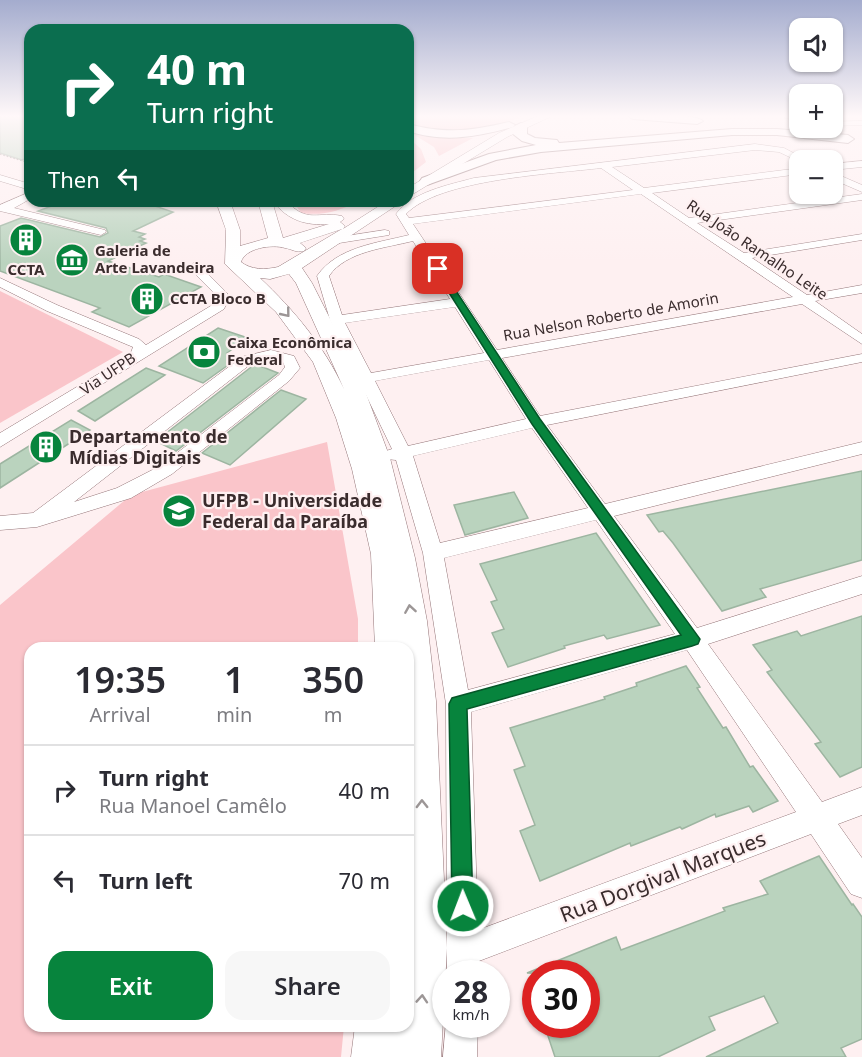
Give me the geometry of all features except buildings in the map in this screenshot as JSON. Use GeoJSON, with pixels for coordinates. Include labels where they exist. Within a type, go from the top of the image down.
{"type":"FeatureCollection","features":[{"type":"Feature","properties":{"kind":"highway"},"geometry":{"type":"LineString","coordinates":[[428,172],[457,165]]}},
{"type":"Feature","properties":{"kind":"main road"},"geometry":{"type":"LineString","coordinates":[[414,180],[441,165]]}},
{"type":"Feature","properties":{"kind":"main road"},"geometry":{"type":"LineString","coordinates":[[414,187],[428,172]]}},
{"type":"Feature","properties":{"kind":"main road"},"geometry":{"type":"LineString","coordinates":[[225,207],[233,230],[238,265],[282,309],[322,362],[347,417],[364,469],[384,554],[390,642]]}},
{"type":"Feature","properties":{"kind":"main road"},"geometry":{"type":"LineString","coordinates":[[266,207],[351,380],[391,455],[420,701],[426,948],[418,1057]]}},
{"type":"Feature","properties":{"kind":"main road"},"geometry":{"type":"LineString","coordinates":[[285,207],[291,214],[306,220],[356,221]]}},
{"type":"Feature","properties":{"kind":"main road"},"geometry":{"type":"LineString","coordinates":[[238,265],[237,253],[253,246],[289,253],[333,241],[372,207]]}},
{"type":"Feature","properties":{"kind":"main road"},"geometry":{"type":"LineString","coordinates":[[238,265],[270,274],[289,253],[323,232],[356,221],[384,207]]}},
{"type":"Feature","properties":{"kind":"main road"},"geometry":{"type":"LineString","coordinates":[[374,1057],[376,1032]]}},
{"type":"Feature","properties":{"kind":"street"},"geometry":{"type":"LineString","coordinates":[[414,204],[442,189],[463,183],[609,165]]}},
{"type":"Feature","properties":{"kind":"street","name":"Rua João Ramalho Leite"},"geometry":{"type":"LineString","coordinates":[[604,166],[862,340]]}},
{"type":"Feature","properties":{"kind":"street"},"geometry":{"type":"LineString","coordinates":[[333,241],[642,190],[789,172]]}},
{"type":"Feature","properties":{"kind":"street"},"geometry":{"type":"LineString","coordinates":[[0,176],[24,182]]}},
{"type":"Feature","properties":{"kind":"street"},"geometry":{"type":"LineString","coordinates":[[0,176],[24,185]]}},
{"type":"Feature","properties":{"kind":"street"},"geometry":{"type":"LineString","coordinates":[[843,180],[862,189]]}},
{"type":"Feature","properties":{"kind":"street"},"geometry":{"type":"LineString","coordinates":[[0,188],[14,192]]}},
{"type":"Feature","properties":{"kind":"street"},"geometry":{"type":"LineString","coordinates":[[687,221],[862,197]]}},
{"type":"Feature","properties":{"kind":"street"},"geometry":{"type":"LineString","coordinates":[[2,208],[24,198]]}},
{"type":"Feature","properties":{"kind":"street"},"geometry":{"type":"LineString","coordinates":[[2,208],[24,202]]}},
{"type":"Feature","properties":{"kind":"street"},"geometry":{"type":"LineString","coordinates":[[409,207],[401,214],[536,422],[692,639],[862,883]]}},
{"type":"Feature","properties":{"kind":"street"},"geometry":{"type":"LineString","coordinates":[[2,208],[101,232]]}},
{"type":"Feature","properties":{"kind":"street"},"geometry":{"type":"LineString","coordinates":[[356,221],[379,234]]}},
{"type":"Feature","properties":{"kind":"street"},"geometry":{"type":"LineString","coordinates":[[411,229],[327,269],[323,280],[337,320],[366,378],[391,455],[434,553],[458,704],[463,960]]}},
{"type":"Feature","properties":{"kind":"street"},"geometry":{"type":"LineString","coordinates":[[740,257],[862,237]]}},
{"type":"Feature","properties":{"kind":"street"},"geometry":{"type":"LineString","coordinates":[[137,357],[219,306],[223,298],[221,293],[194,267]]}},
{"type":"Feature","properties":{"kind":"street","name":"Via UFPB"},"geometry":{"type":"LineString","coordinates":[[0,282],[52,308],[140,346],[137,357],[0,441]]}},
{"type":"Feature","properties":{"kind":"street","name":"Rua Nelson Roberto de Amorin"},"geometry":{"type":"LineString","coordinates":[[366,378],[862,289]]}},
{"type":"Feature","properties":{"kind":"street"},"geometry":{"type":"LineString","coordinates":[[337,320],[459,302]]}},
{"type":"Feature","properties":{"kind":"street"},"geometry":{"type":"LineString","coordinates":[[0,524],[37,520],[124,493],[166,470],[284,378],[293,368],[289,359],[271,354],[247,360],[37,520]]}},
{"type":"Feature","properties":{"kind":"street"},"geometry":{"type":"LineString","coordinates":[[391,455],[536,422],[862,358]]}},
{"type":"Feature","properties":{"kind":"street"},"geometry":{"type":"LineString","coordinates":[[434,553],[862,448]]}},
{"type":"Feature","properties":{"kind":"street"},"geometry":{"type":"LineString","coordinates":[[458,704],[692,639],[862,585]]}},
{"type":"Feature","properties":{"kind":"street","name":"Rua Dorgival Marques"},"geometry":{"type":"LineString","coordinates":[[468,960],[862,801]]}},
{"type":"Feature","properties":{"kind":"street"},"geometry":{"type":"LineString","coordinates":[[460,1057],[461,1038]]}},
{"type":"Feature","properties":{"kind":"shaded area"},"geometry":{"type":"Polygon","coordinates":[[[414,165],[422,165],[414,171],[414,165]]]}},
{"type":"Feature","properties":{"kind":"shaded area"},"geometry":{"type":"Polygon","coordinates":[[[297,207],[347,207],[317,214],[301,213],[297,207]]]}},
{"type":"Feature","properties":{"kind":"shaded area"},"geometry":{"type":"Polygon","coordinates":[[[0,291],[123,352],[0,423],[0,291]]]}},
{"type":"Feature","properties":{"kind":"shaded area"},"geometry":{"type":"Polygon","coordinates":[[[327,442],[358,619],[358,642],[24,642],[24,1032],[343,1032],[341,1057],[0,1057],[0,605],[131,495],[327,442]]]}},
{"type":"Feature","properties":{"kind":"place","name":"CCTA"},"geometry":{"type":"Point","coordinates":[26,240]}},
{"type":"Feature","properties":{"kind":"place","name":"Galeria de Arte Lavandeira"},"geometry":{"type":"Point","coordinates":[72,260]}},
{"type":"Feature","properties":{"kind":"place","name":"CCTA Bloco B"},"geometry":{"type":"Point","coordinates":[147,299]}},
{"type":"Feature","properties":{"kind":"place","name":"Caixa Econômica Federal"},"geometry":{"type":"Point","coordinates":[204,352]}},
{"type":"Feature","properties":{"kind":"place","name":"Departamento de Mídias Digitais"},"geometry":{"type":"Point","coordinates":[46,447]}},
{"type":"Feature","properties":{"kind":"place","name":"UFPB - Universidade Federal da Paraíba"},"geometry":{"type":"Point","coordinates":[179,511]}},
{"type":"Feature","properties":{"kind":"route"},"geometry":{"type":"LineString","coordinates":[[438,269],[536,422],[692,639],[458,704],[463,906]]}}]}
